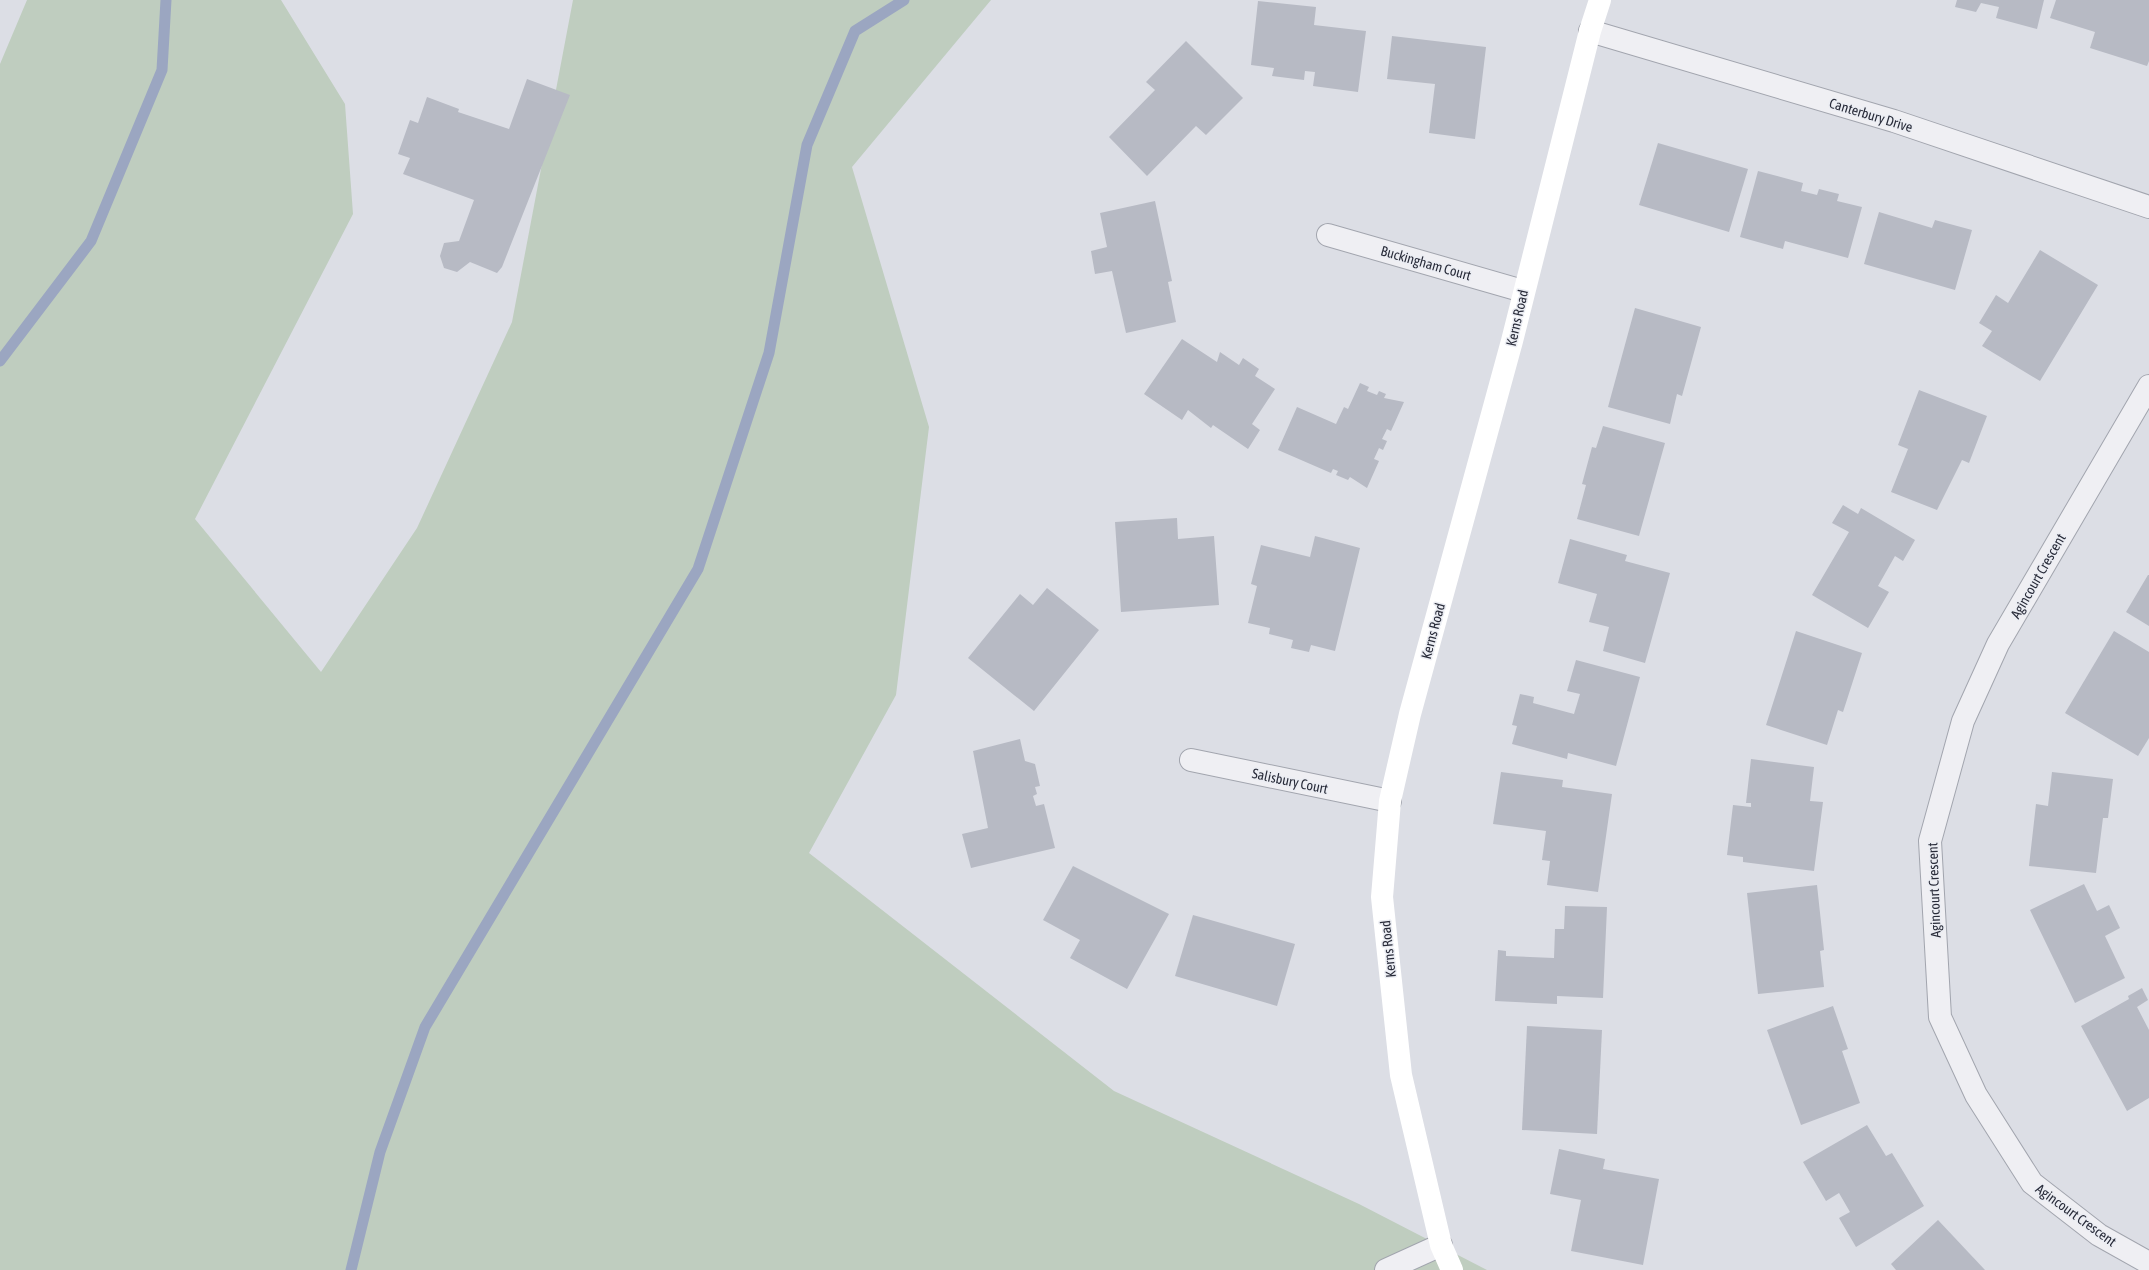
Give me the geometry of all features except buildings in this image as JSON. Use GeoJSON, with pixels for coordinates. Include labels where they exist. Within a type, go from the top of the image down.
{"type":"FeatureCollection","features":[{"type":"Feature","properties":{"kind":"street","name":"Kerns Road"},"geometry":{"type":"LineString","coordinates":[[1452,1270],[1441,1245],[1401,1075],[1382,897],[1390,801],[1410,714],[1512,341],[1523,291],[1590,31],[1600,0]]}},
{"type":"Feature","properties":{"kind":"street","name":"Canterbury Drive"},"geometry":{"type":"LineString","coordinates":[[1590,31],[1894,121],[2149,207]]}},
{"type":"Feature","properties":{"kind":"street","name":"Buckingham Court"},"geometry":{"type":"LineString","coordinates":[[1328,235],[1523,291]]}},
{"type":"Feature","properties":{"kind":"street","name":"Agincourt Crescent"},"geometry":{"type":"LineString","coordinates":[[2149,386],[1998,644],[1963,721],[1930,841],[1940,1017],[1976,1095],[2032,1183],[2099,1235],[2149,1264]]}},
{"type":"Feature","properties":{"kind":"street","name":"Salisbury Court"},"geometry":{"type":"LineString","coordinates":[[1191,760],[1390,801]]}},
{"type":"Feature","properties":{"kind":"street"},"geometry":{"type":"LineString","coordinates":[[1386,1270],[1441,1245]]}},
{"type":"Feature","properties":{"kind":"green space"},"geometry":{"type":"Polygon","coordinates":[[[27,0],[281,0],[345,104],[353,214],[195,519],[321,672],[417,528],[512,322],[573,0],[991,0],[852,167],[929,427],[896,695],[809,853],[1114,1091],[1359,1204],[1487,1270],[0,1270],[0,64],[27,0]]]}},
{"type":"Feature","properties":{"kind":"waterway"},"geometry":{"type":"LineString","coordinates":[[0,361],[91,241],[162,70],[166,0]]}},
{"type":"Feature","properties":{"kind":"waterway"},"geometry":{"type":"LineString","coordinates":[[351,1270],[380,1152],[425,1027],[698,569],[769,353],[807,145],[855,31],[904,0]]}}]}
